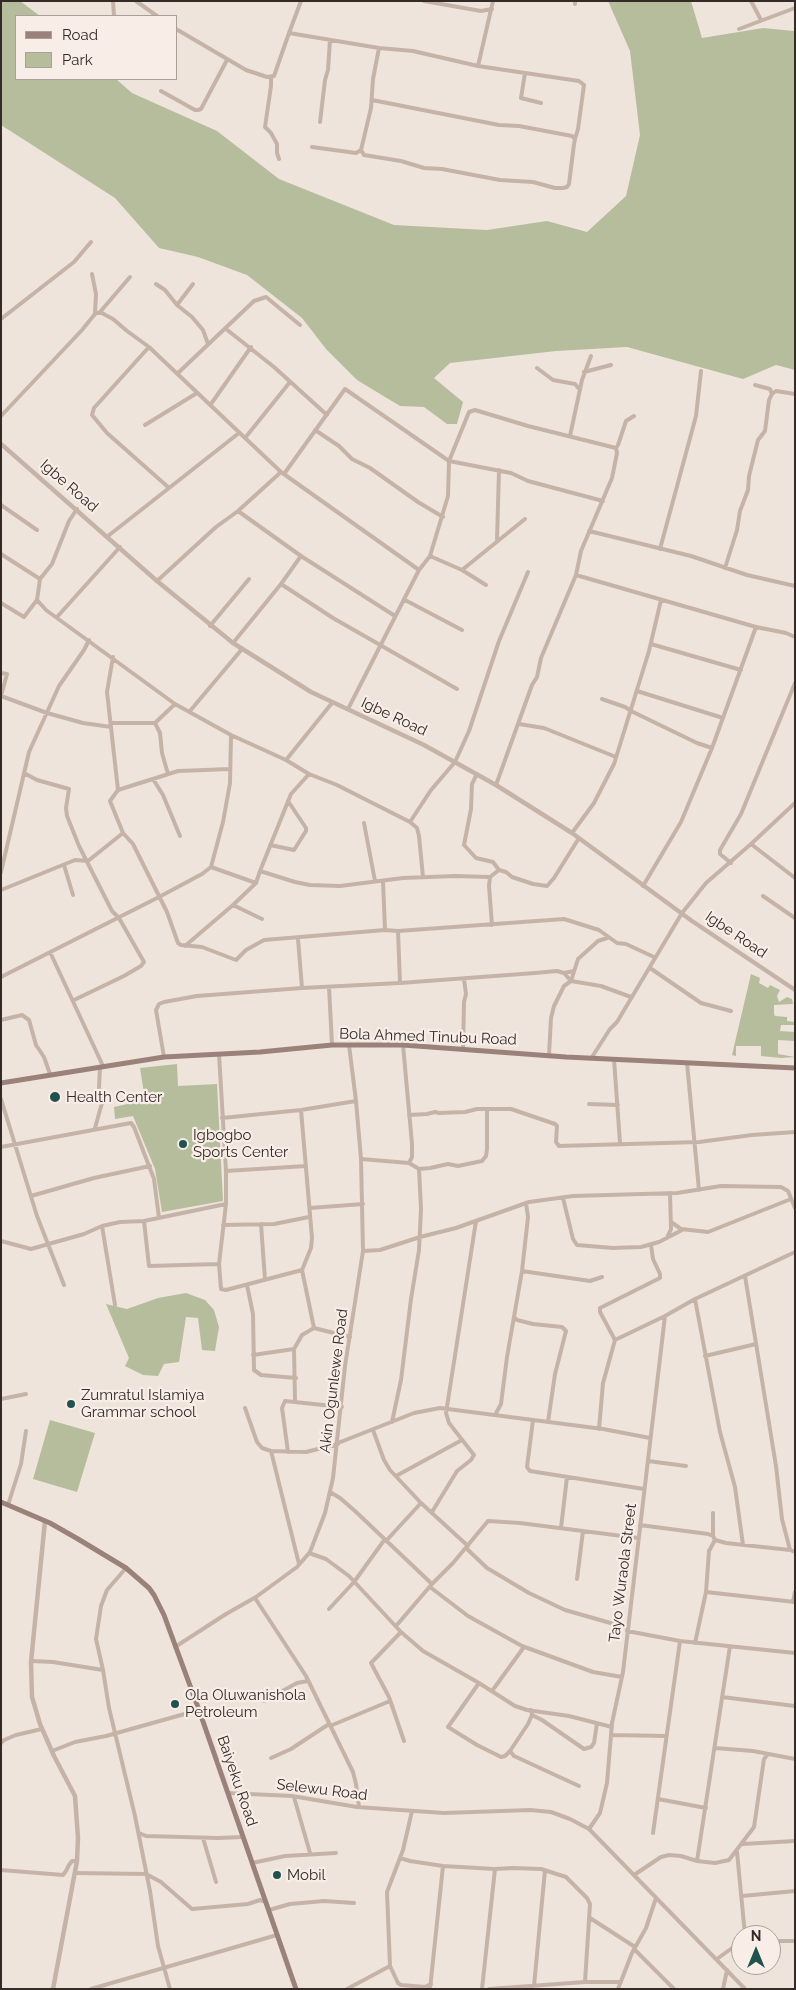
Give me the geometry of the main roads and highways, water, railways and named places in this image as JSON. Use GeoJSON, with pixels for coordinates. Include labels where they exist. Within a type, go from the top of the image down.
{"type":"FeatureCollection","features":[{"type":"Feature","properties":{"kind":"main road","name":"Bola Ahmed Tinubu Road"},"geometry":{"type":"LineString","coordinates":[[1,1083],[164,1057],[332,1045],[403,1045],[614,1060],[795,1068]]}},
{"type":"Feature","properties":{"kind":"main road","name":"Baiyeku Road"},"geometry":{"type":"LineString","coordinates":[[1,1502],[45,1521],[126,1568],[149,1588],[154,1595],[176,1647],[199,1710],[296,1989]]}},
{"type":"Feature","properties":{"kind":"place","name":"Health Center"},"geometry":{"type":"Point","coordinates":[55,1097]}},
{"type":"Feature","properties":{"kind":"place","name":"Igbogbo Sports Center"},"geometry":{"type":"Point","coordinates":[183,1144]}},
{"type":"Feature","properties":{"kind":"place","name":"Zumratul Islamiya Grammar school"},"geometry":{"type":"Point","coordinates":[71,1404]}},
{"type":"Feature","properties":{"kind":"place","name":"Ola Oluwanishola Petroleum"},"geometry":{"type":"Point","coordinates":[175,1704]}},
{"type":"Feature","properties":{"kind":"place","name":"Mobil"},"geometry":{"type":"Point","coordinates":[277,1875]}}]}
